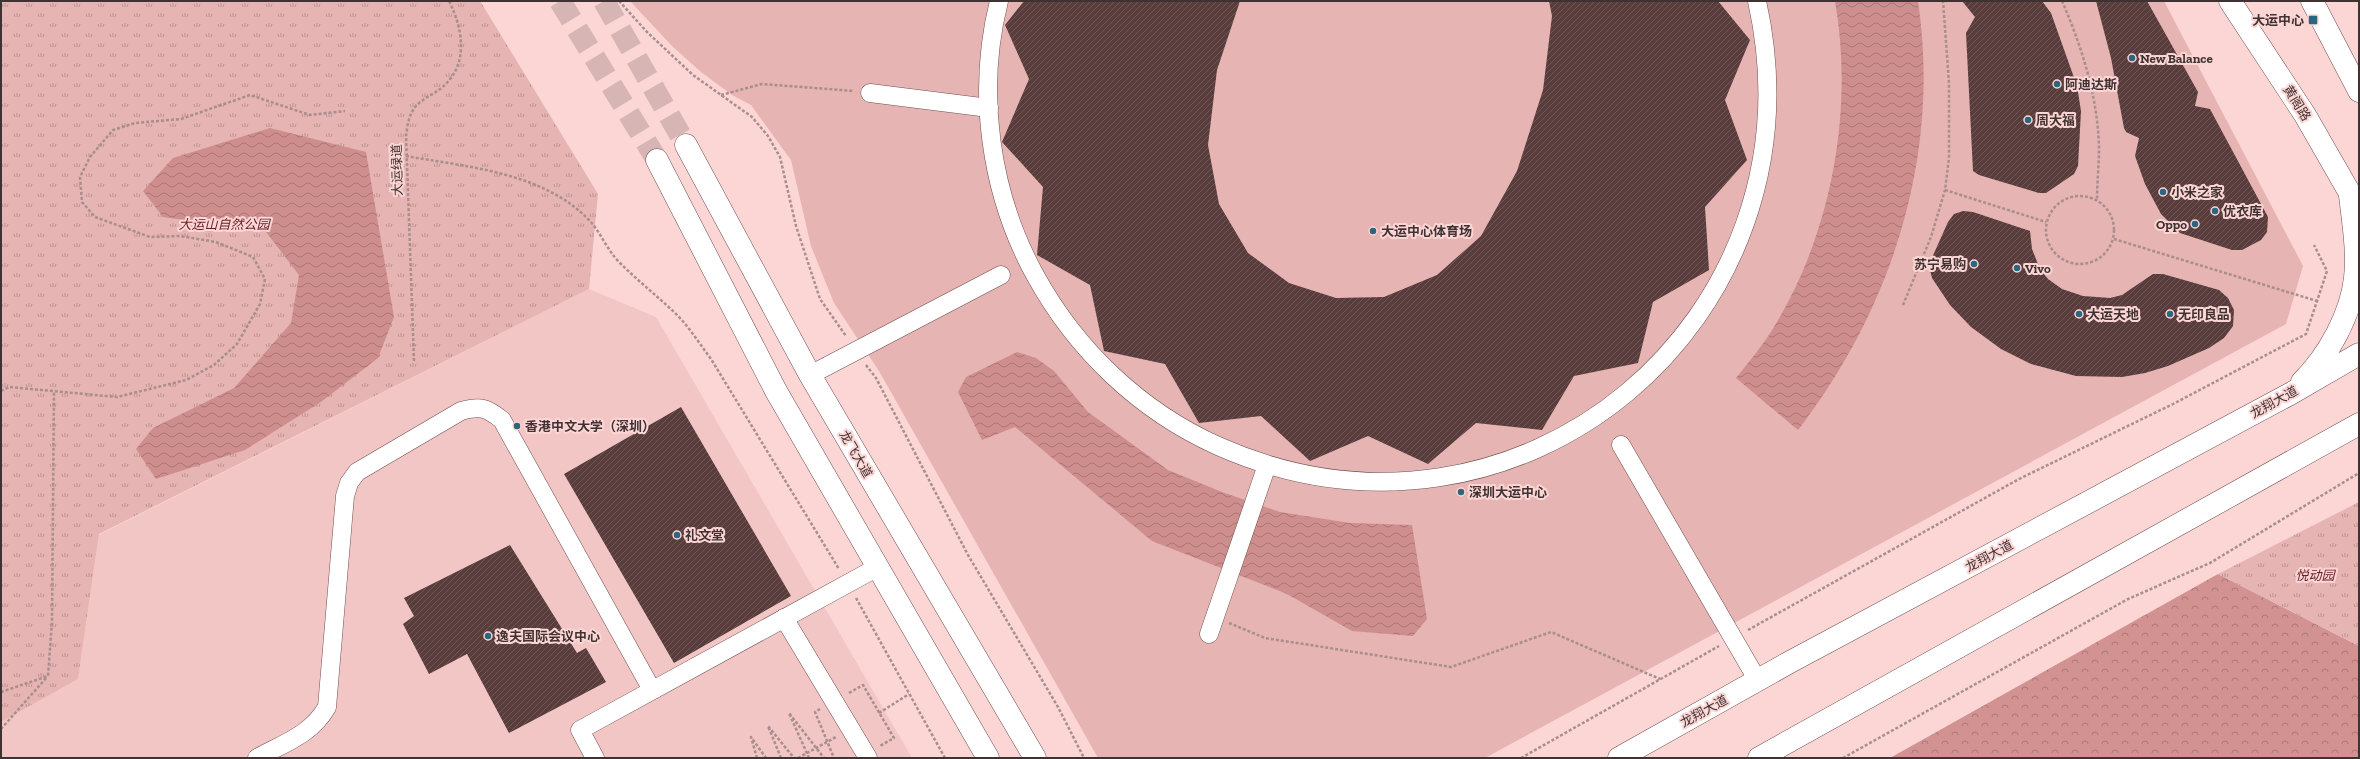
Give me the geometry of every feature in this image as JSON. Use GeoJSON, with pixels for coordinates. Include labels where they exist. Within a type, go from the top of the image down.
{"type":"FeatureCollection","features":[{"type":"Feature","properties":{"kind":"main road","name":"黄阁路"},"geometry":{"type":"LineString","coordinates":[[2230,1],[2305,115],[2354,202]]}},
{"type":"Feature","properties":{"kind":"main road"},"geometry":{"type":"LineString","coordinates":[[2312,1],[2359,91]]}},
{"type":"Feature","properties":{"kind":"main road","name":"龙飞大道"},"geometry":{"type":"LineString","coordinates":[[686,145],[810,375],[1036,758]]}},
{"type":"Feature","properties":{"kind":"main road"},"geometry":{"type":"LineString","coordinates":[[657,160],[776,391],[988,758]]}},
{"type":"Feature","properties":{"kind":"main road"},"geometry":{"type":"LineString","coordinates":[[2290,394],[2309,375],[2341,326],[2355,279],[2356,249],[2354,202]]}},
{"type":"Feature","properties":{"kind":"main road","name":"龙翔大道"},"geometry":{"type":"LineString","coordinates":[[1619,758],[1758,680],[2290,394],[2359,354]]}},
{"type":"Feature","properties":{"kind":"main road"},"geometry":{"type":"LineString","coordinates":[[1759,758],[2359,424]]}},
{"type":"Feature","properties":{"kind":"main road"},"geometry":{"type":"LineString","coordinates":[[2332,438],[2359,436]]}},
{"type":"Feature","properties":{"kind":"street"},"geometry":{"type":"LineString","coordinates":[[999,1],[992,43],[989,108],[997,172],[1011,221],[1028,262],[1061,317],[1102,366],[1152,408],[1207,441],[1267,464],[1328,478],[1375,481],[1422,479],[1484,467],[1514,458],[1571,431],[1598,415],[1648,375],[1670,353],[1708,302],[1738,246],[1758,185],[1768,123],[1767,59],[1757,1]]}},
{"type":"Feature","properties":{"kind":"street"},"geometry":{"type":"LineString","coordinates":[[870,93],[989,108]]}},
{"type":"Feature","properties":{"kind":"street"},"geometry":{"type":"LineString","coordinates":[[810,375],[1001,275]]}},
{"type":"Feature","properties":{"kind":"street"},"geometry":{"type":"LineString","coordinates":[[257,758],[308,730],[319,722],[327,707],[345,496],[349,483],[357,472],[461,412],[477,407],[491,411],[502,420],[652,690]]}},
{"type":"Feature","properties":{"kind":"street"},"geometry":{"type":"LineString","coordinates":[[1621,445],[1758,680]]}},
{"type":"Feature","properties":{"kind":"street"},"geometry":{"type":"LineString","coordinates":[[1209,634],[1267,464]]}},
{"type":"Feature","properties":{"kind":"street"},"geometry":{"type":"LineString","coordinates":[[595,758],[580,730],[878,567]]}},
{"type":"Feature","properties":{"kind":"street"},"geometry":{"type":"LineString","coordinates":[[784,618],[866,756]]}},
{"type":"Feature","properties":{"kind":"path","name":"大运绿道"},"geometry":{"type":"LineString","coordinates":[[414,361],[406,136],[412,112],[419,103],[442,87],[451,77],[458,64],[462,37],[457,19],[448,1]]}},
{"type":"Feature","properties":{"kind":"path"},"geometry":{"type":"LineString","coordinates":[[1903,305],[1931,237],[1945,190],[1949,158],[1949,83],[1943,1]]}},
{"type":"Feature","properties":{"kind":"path"},"geometry":{"type":"LineString","coordinates":[[2062,1],[2076,33],[2095,104],[2099,147],[2097,200]]}},
{"type":"Feature","properties":{"kind":"path"},"geometry":{"type":"LineString","coordinates":[[721,95],[762,84],[870,93]]}},
{"type":"Feature","properties":{"kind":"path"},"geometry":{"type":"LineString","coordinates":[[1,391],[9,387],[117,397],[186,380],[214,365],[237,344],[260,304],[265,279],[253,257],[216,242],[180,236],[150,236],[95,217],[86,207],[82,202],[80,177],[90,157],[113,130],[135,123],[181,120],[250,95],[310,115],[344,111]]}},
{"type":"Feature","properties":{"kind":"path"},"geometry":{"type":"LineString","coordinates":[[406,156],[517,177],[568,203],[590,220],[606,247],[619,262],[674,312],[693,334],[711,359],[834,562]]}},
{"type":"Feature","properties":{"kind":"path"},"geometry":{"type":"LineString","coordinates":[[1945,190],[2046,222]]}},
{"type":"Feature","properties":{"kind":"path"},"geometry":{"type":"LineString","coordinates":[[2079,196],[2097,200],[2110,212],[2113,221],[2114,239],[2105,254],[2098,260],[2089,264],[2071,264],[2056,255],[2050,248],[2045,231],[2046,222],[2055,206],[2062,200],[2079,196]]}},
{"type":"Feature","properties":{"kind":"path"},"geometry":{"type":"LineString","coordinates":[[2114,239],[2317,301]]}},
{"type":"Feature","properties":{"kind":"path"},"geometry":{"type":"LineString","coordinates":[[1521,758],[2019,479],[2173,404],[2306,334],[2328,272],[2314,245]]}},
{"type":"Feature","properties":{"kind":"path"},"geometry":{"type":"LineString","coordinates":[[1,729],[48,676],[52,621],[54,391]]}},
{"type":"Feature","properties":{"kind":"path"},"geometry":{"type":"LineString","coordinates":[[1843,758],[2128,599],[2210,563],[2359,473]]}},
{"type":"Feature","properties":{"kind":"path"},"geometry":{"type":"LineString","coordinates":[[857,599],[945,758]]}},
{"type":"Feature","properties":{"kind":"path"},"geometry":{"type":"LineString","coordinates":[[1216,617],[1264,638],[1451,667],[1551,632],[1660,679]]}},
{"type":"Feature","properties":{"kind":"path"},"geometry":{"type":"LineString","coordinates":[[1,692],[48,676]]}},
{"type":"Feature","properties":{"kind":"path"},"geometry":{"type":"LineString","coordinates":[[834,758],[815,712],[863,685],[894,738],[866,756]]}},
{"type":"Feature","properties":{"kind":"path"},"geometry":{"type":"LineString","coordinates":[[879,713],[910,694]]}},
{"type":"Feature","properties":{"kind":"path"},"geometry":{"type":"LineString","coordinates":[[809,758],[789,713],[824,758]]}},
{"type":"Feature","properties":{"kind":"path"},"geometry":{"type":"LineString","coordinates":[[781,758],[768,726],[794,758]]}},
{"type":"Feature","properties":{"kind":"path"},"geometry":{"type":"LineString","coordinates":[[798,758],[851,729]]}},
{"type":"Feature","properties":{"kind":"path"},"geometry":{"type":"LineString","coordinates":[[757,758],[751,737],[766,758]]}},
{"type":"Feature","properties":{"kind":"shaded area","name":"香港中文大学（深圳）"},"geometry":{"type":"Polygon","coordinates":[[[589,289],[656,317],[912,758],[1,758],[1,722],[78,679],[99,535],[589,289]]]}},
{"type":"Feature","properties":{"kind":"green space","name":"大运山自然公园"},"geometry":{"type":"Polygon","coordinates":[[[1,1],[480,1],[598,194],[589,289],[99,534],[78,679],[1,722],[1,1]]]}},
{"type":"Feature","properties":{"kind":"green space","name":"深圳大运中心"},"geometry":{"type":"Polygon","coordinates":[[[630,1],[2164,1],[2303,266],[2286,324],[1485,758],[1098,758],[879,371],[834,303],[811,246],[791,160],[751,105],[732,95],[701,72],[672,46],[630,1]]]}},
{"type":"Feature","properties":{"kind":"green space","name":"悦动园"},"geometry":{"type":"Polygon","coordinates":[[[2359,502],[2359,646],[2218,574],[2359,502]]]}},
{"type":"Feature","properties":{"kind":"green space"},"geometry":{"type":"Polygon","coordinates":[[[2218,574],[2359,646],[2359,758],[1890,758],[2218,574]]]}},
{"type":"Feature","properties":{"kind":"water"},"geometry":{"type":"Polygon","coordinates":[[[1835,1],[1918,1],[1923,59],[1922,116],[1915,173],[1902,228],[1883,282],[1860,333],[1831,383],[1798,430],[1736,378],[1770,334],[1794,290],[1811,251],[1824,211],[1833,169],[1839,127],[1842,85],[1840,42],[1835,1]]]}},
{"type":"Feature","properties":{"kind":"water"},"geometry":{"type":"Polygon","coordinates":[[[270,128],[366,152],[394,317],[378,358],[321,402],[245,450],[156,479],[136,449],[153,428],[234,388],[291,323],[299,275],[266,232],[163,217],[143,191],[173,158],[270,128]]]}},
{"type":"Feature","properties":{"kind":"water"},"geometry":{"type":"Polygon","coordinates":[[[1017,352],[1036,358],[1054,371],[1088,412],[1168,470],[1222,492],[1280,512],[1350,523],[1412,525],[1427,619],[1413,636],[1352,631],[1287,594],[1152,541],[1015,427],[982,440],[958,392],[966,377],[1017,352]]]}},
{"type":"Feature","properties":{"kind":"building","name":"大运中心体育场"},"geometry":{"type":"Polygon","coordinates":[[[1024,1],[1240,1],[1217,70],[1208,145],[1219,204],[1248,253],[1289,283],[1336,298],[1384,297],[1437,275],[1481,236],[1517,171],[1543,90],[1552,16],[1549,1],[1718,1],[1750,40],[1725,100],[1747,160],[1705,207],[1709,270],[1653,302],[1638,363],[1574,376],[1542,430],[1476,423],[1428,464],[1368,436],[1310,461],[1261,416],[1199,423],[1165,364],[1104,351],[1090,285],[1037,255],[1043,187],[1002,142],[1029,79],[1005,25],[1024,1]]]}},
{"type":"Feature","properties":{"kind":"building"},"geometry":{"type":"Polygon","coordinates":[[[1962,1],[2042,1],[2051,13],[2077,86],[2081,111],[2078,166],[2074,174],[2046,193],[2039,193],[1979,175],[1973,171],[1966,33],[1975,17],[1962,1]]]}},
{"type":"Feature","properties":{"kind":"building"},"geometry":{"type":"Polygon","coordinates":[[[2096,1],[2147,1],[2198,92],[2195,106],[2210,109],[2268,217],[2267,232],[2261,240],[2242,250],[2232,250],[2180,233],[2161,214],[2145,184],[2135,156],[2139,138],[2126,132],[2124,128],[2111,58],[2096,1]]]}},
{"type":"Feature","properties":{"kind":"building"},"geometry":{"type":"Polygon","coordinates":[[[1963,211],[1973,212],[2030,231],[2032,249],[2040,269],[2048,279],[2062,289],[2083,296],[2110,298],[2122,295],[2153,274],[2163,274],[2219,290],[2228,298],[2234,310],[2233,326],[2224,338],[2209,348],[2168,366],[2145,373],[2122,377],[2076,376],[2031,364],[2001,349],[1971,327],[1950,305],[1932,278],[1929,266],[1948,222],[1954,214],[1963,211]]]}},
{"type":"Feature","properties":{"kind":"building","name":"礼文堂"},"geometry":{"type":"Polygon","coordinates":[[[681,407],[791,596],[674,663],[564,474],[681,407]]]}},
{"type":"Feature","properties":{"kind":"building","name":"逸夫国际会议中心"},"geometry":{"type":"Polygon","coordinates":[[[510,545],[577,653],[586,648],[606,682],[509,733],[467,654],[429,674],[403,624],[414,616],[404,598],[510,545]]]}},
{"type":"Feature","properties":{"kind":"tunnel"},"geometry":{"type":"LineString","coordinates":[[560,1],[657,160]]}},
{"type":"Feature","properties":{"kind":"tunnel"},"geometry":{"type":"LineString","coordinates":[[604,1],[686,145]]}},
{"type":"Feature","properties":{"kind":"place","name":"大运中心"},"geometry":{"type":"Point","coordinates":[2313,20]}},
{"type":"Feature","properties":{"kind":"place","name":"New Balance"},"geometry":{"type":"Point","coordinates":[2132,58]}},
{"type":"Feature","properties":{"kind":"place","name":"阿迪达斯"},"geometry":{"type":"Point","coordinates":[2057,84]}},
{"type":"Feature","properties":{"kind":"place","name":"周大福"},"geometry":{"type":"Point","coordinates":[2028,120]}},
{"type":"Feature","properties":{"kind":"place","name":"小米之家"},"geometry":{"type":"Point","coordinates":[2163,192]}},
{"type":"Feature","properties":{"kind":"place","name":"优衣库"},"geometry":{"type":"Point","coordinates":[2215,211]}},
{"type":"Feature","properties":{"kind":"place","name":"Oppo"},"geometry":{"type":"Point","coordinates":[2195,224]}},
{"type":"Feature","properties":{"kind":"place","name":"大运中心体育场"},"geometry":{"type":"Point","coordinates":[1373,231]}},
{"type":"Feature","properties":{"kind":"place","name":"苏宁易购"},"geometry":{"type":"Point","coordinates":[1974,264]}},
{"type":"Feature","properties":{"kind":"place","name":"Vivo"},"geometry":{"type":"Point","coordinates":[2017,268]}},
{"type":"Feature","properties":{"kind":"place","name":"大运天地"},"geometry":{"type":"Point","coordinates":[2079,314]}},
{"type":"Feature","properties":{"kind":"place","name":"无印良品"},"geometry":{"type":"Point","coordinates":[2170,314]}},
{"type":"Feature","properties":{"kind":"place","name":"香港中文大学（深圳）"},"geometry":{"type":"Point","coordinates":[517,426]}},
{"type":"Feature","properties":{"kind":"place","name":"深圳大运中心"},"geometry":{"type":"Point","coordinates":[1461,492]}},
{"type":"Feature","properties":{"kind":"place","name":"礼文堂"},"geometry":{"type":"Point","coordinates":[677,535]}},
{"type":"Feature","properties":{"kind":"place","name":"逸夫国际会议中心"},"geometry":{"type":"Point","coordinates":[488,636]}}]}
